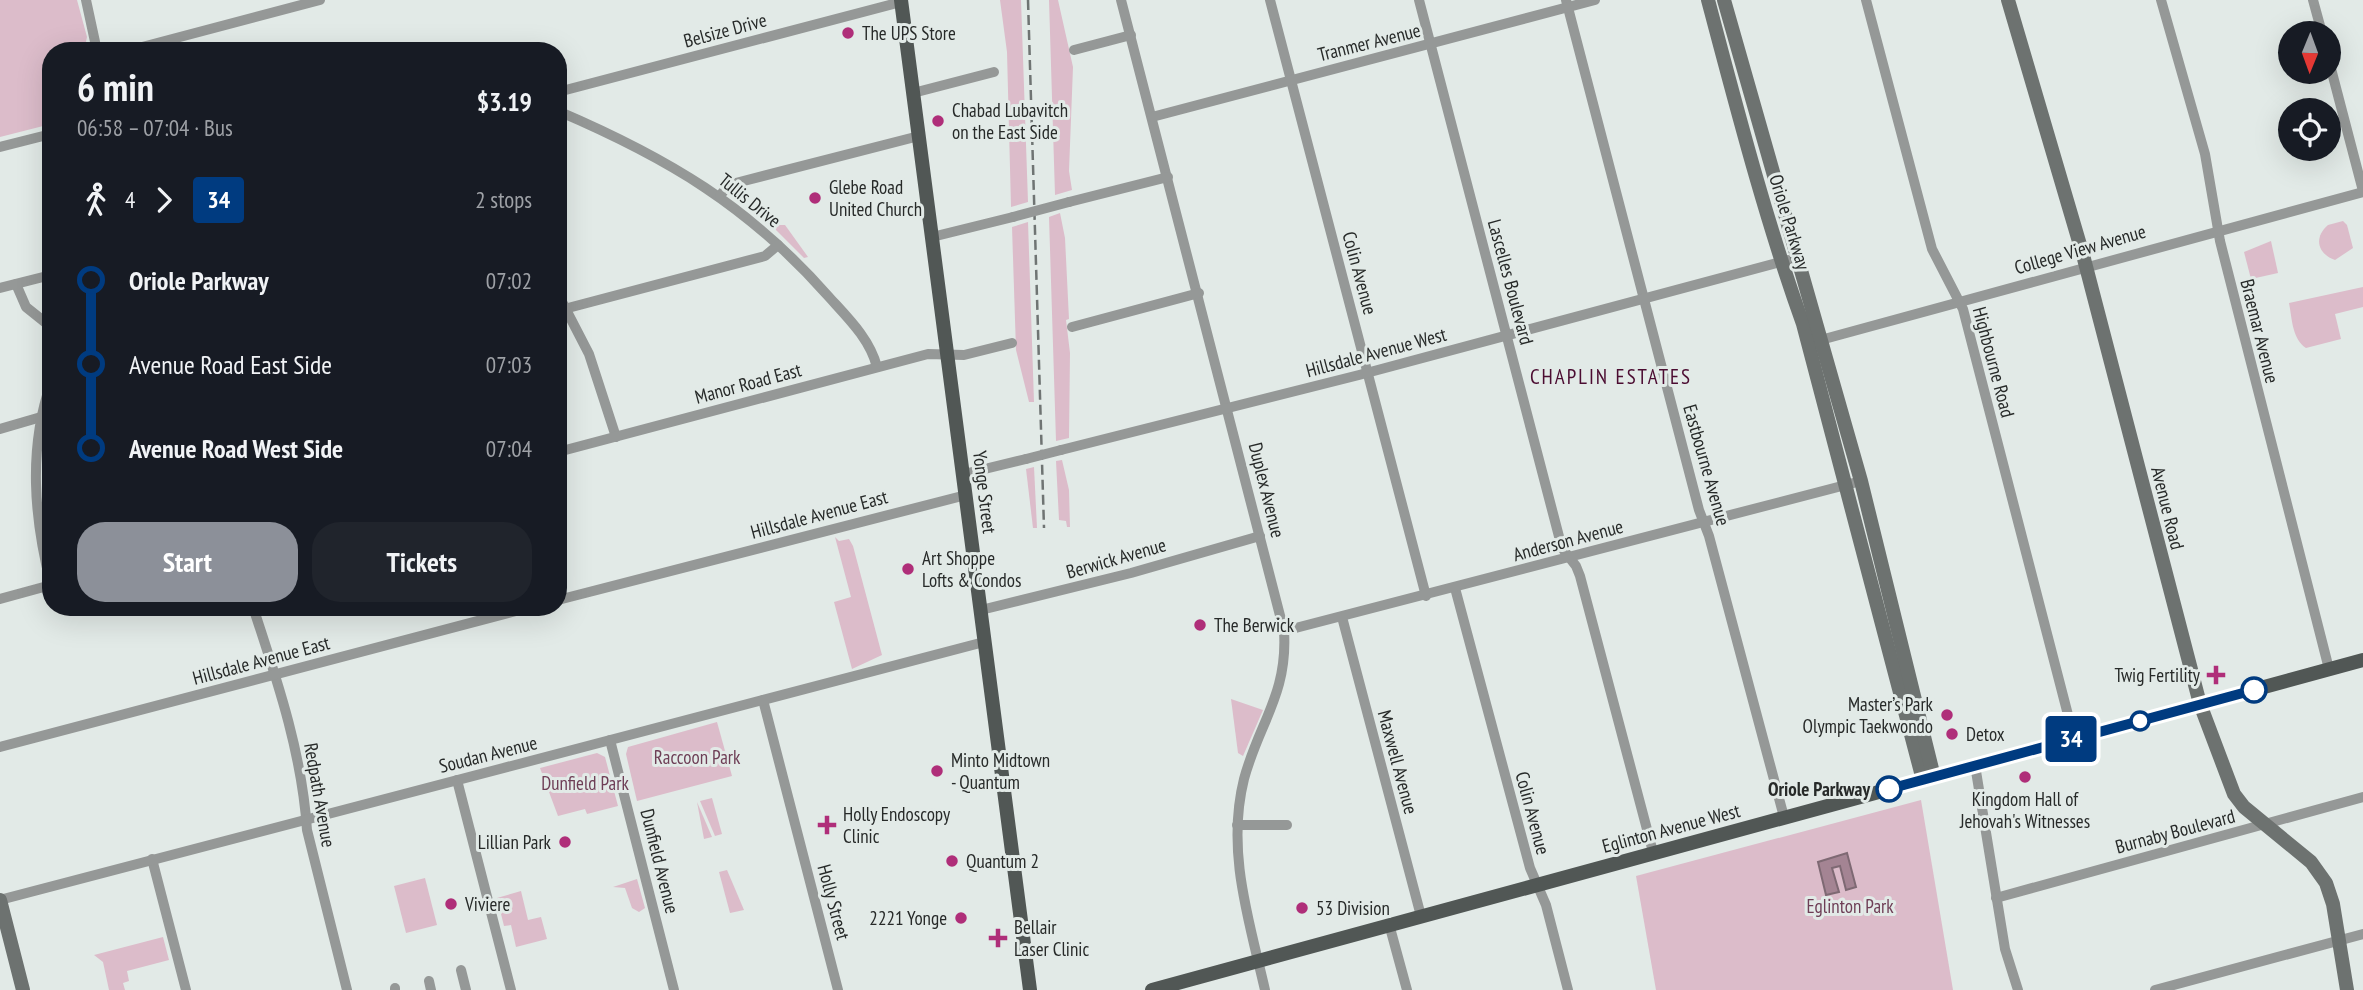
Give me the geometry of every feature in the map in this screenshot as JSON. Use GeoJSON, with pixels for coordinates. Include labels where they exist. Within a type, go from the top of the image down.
{"type":"FeatureCollection","features":[{"type":"Feature","properties":{"kind":"main road","name":"Yonge Street"},"geometry":{"type":"LineString","coordinates":[[901,1],[1030,990]]}},
{"type":"Feature","properties":{"kind":"main road","name":"Eglinton Avenue West"},"geometry":{"type":"LineString","coordinates":[[1152,990],[1535,883],[2363,660]]}},
{"type":"Feature","properties":{"kind":"street"},"geometry":{"type":"LineString","coordinates":[[86,0],[95,42]]}},
{"type":"Feature","properties":{"kind":"street"},"geometry":{"type":"LineString","coordinates":[[161,42],[320,0]]}},
{"type":"Feature","properties":{"kind":"street","name":"Duplex Avenue"},"geometry":{"type":"LineString","coordinates":[[1121,0],[1199,293],[1284,631],[1282,680],[1244,779],[1237,825],[1241,884],[1265,990]]}},
{"type":"Feature","properties":{"kind":"street","name":"Colin Avenue"},"geometry":{"type":"LineString","coordinates":[[1270,0],[1426,596]]}},
{"type":"Feature","properties":{"kind":"street","name":"Lascelles Boulevard"},"geometry":{"type":"LineString","coordinates":[[1419,0],[1562,548],[1580,576],[1653,852]]}},
{"type":"Feature","properties":{"kind":"street","name":"Tranmer Avenue"},"geometry":{"type":"LineString","coordinates":[[1152,117],[1431,44],[1567,3],[1595,0]]}},
{"type":"Feature","properties":{"kind":"street","name":"Oriole Parkway"},"geometry":{"type":"LineString","coordinates":[[1708,0],[1780,262],[1815,341],[1861,481],[1919,744]]}},
{"type":"Feature","properties":{"kind":"street","name":"Oriole Parkway"},"geometry":{"type":"LineString","coordinates":[[1724,0],[1796,257],[1845,485],[1929,778]]}},
{"type":"Feature","properties":{"kind":"street","name":"Highbourne Road"},"geometry":{"type":"LineString","coordinates":[[1866,0],[1932,249],[1959,301],[2074,738]]}},
{"type":"Feature","properties":{"kind":"street","name":"Avenue Road"},"geometry":{"type":"LineString","coordinates":[[2008,0],[2086,266],[2200,704],[2234,794],[2244,807],[2305,856],[2320,873],[2329,891],[2347,990]]}},
{"type":"Feature","properties":{"kind":"street","name":"Braemar Avenue"},"geometry":{"type":"LineString","coordinates":[[2161,0],[2205,153],[2219,231],[2329,669]]}},
{"type":"Feature","properties":{"kind":"street"},"geometry":{"type":"LineString","coordinates":[[2313,0],[2319,21]]}},
{"type":"Feature","properties":{"kind":"street","name":"Belsize Drive"},"geometry":{"type":"LineString","coordinates":[[567,90],[901,1]]}},
{"type":"Feature","properties":{"kind":"street","name":"Eastbourne Avenue"},"geometry":{"type":"LineString","coordinates":[[1567,3],[1784,817]]}},
{"type":"Feature","properties":{"kind":"street"},"geometry":{"type":"LineString","coordinates":[[1074,50],[1130,35]]}},
{"type":"Feature","properties":{"kind":"street"},"geometry":{"type":"LineString","coordinates":[[914,93],[994,72]]}},
{"type":"Feature","properties":{"kind":"street"},"geometry":{"type":"LineString","coordinates":[[2335,84],[2363,192]]}},
{"type":"Feature","properties":{"kind":"street","name":"Tullis Drive"},"geometry":{"type":"LineString","coordinates":[[567,115],[637,145],[720,196],[778,245],[817,283],[862,335],[877,367]]}},
{"type":"Feature","properties":{"kind":"street"},"geometry":{"type":"LineString","coordinates":[[720,196],[728,185],[919,135]]}},
{"type":"Feature","properties":{"kind":"street"},"geometry":{"type":"LineString","coordinates":[[0,147],[42,136]]}},
{"type":"Feature","properties":{"kind":"street"},"geometry":{"type":"LineString","coordinates":[[932,237],[1168,177]]}},
{"type":"Feature","properties":{"kind":"street","name":"College View Avenue"},"geometry":{"type":"LineString","coordinates":[[1815,341],[2363,192]]}},
{"type":"Feature","properties":{"kind":"street"},"geometry":{"type":"LineString","coordinates":[[616,437],[589,354],[568,308],[765,256],[778,245]]}},
{"type":"Feature","properties":{"kind":"street","name":"Hillsdale Avenue West"},"geometry":{"type":"LineString","coordinates":[[964,474],[1368,372],[1796,257]]}},
{"type":"Feature","properties":{"kind":"street"},"geometry":{"type":"LineString","coordinates":[[0,288],[42,277]]}},
{"type":"Feature","properties":{"kind":"street"},"geometry":{"type":"LineString","coordinates":[[16,284],[26,307],[42,320]]}},
{"type":"Feature","properties":{"kind":"street"},"geometry":{"type":"LineString","coordinates":[[1072,327],[1199,293]]}},
{"type":"Feature","properties":{"kind":"street","name":"Manor Road East"},"geometry":{"type":"LineString","coordinates":[[567,450],[932,353],[964,355],[1012,343]]}},
{"type":"Feature","properties":{"kind":"street"},"geometry":{"type":"LineString","coordinates":[[42,414],[35,499],[42,549]]}},
{"type":"Feature","properties":{"kind":"street"},"geometry":{"type":"LineString","coordinates":[[0,429],[41,417]]}},
{"type":"Feature","properties":{"kind":"street","name":"Anderson Avenue"},"geometry":{"type":"LineString","coordinates":[[1284,631],[1861,481]]}},
{"type":"Feature","properties":{"kind":"street","name":"Hillsdale Avenue East"},"geometry":{"type":"LineString","coordinates":[[567,598],[966,495]]}},
{"type":"Feature","properties":{"kind":"street","name":"Berwick Avenue"},"geometry":{"type":"LineString","coordinates":[[981,610],[1138,571],[1260,536]]}},
{"type":"Feature","properties":{"kind":"street"},"geometry":{"type":"LineString","coordinates":[[0,598],[42,587]]}},
{"type":"Feature","properties":{"kind":"street","name":"Colin Avenue"},"geometry":{"type":"LineString","coordinates":[[1455,588],[1535,883],[1546,905],[1568,990]]}},
{"type":"Feature","properties":{"kind":"street","name":"Redpath Avenue"},"geometry":{"type":"LineString","coordinates":[[256,616],[275,675],[307,806],[306,819],[346,990]]}},
{"type":"Feature","properties":{"kind":"street","name":"Hillsdale Avenue East"},"geometry":{"type":"LineString","coordinates":[[0,747],[497,616]]}},
{"type":"Feature","properties":{"kind":"street","name":"Maxwell Avenue"},"geometry":{"type":"LineString","coordinates":[[1342,617],[1421,916]]}},
{"type":"Feature","properties":{"kind":"street","name":"Soudan Avenue"},"geometry":{"type":"LineString","coordinates":[[0,900],[984,642]]}},
{"type":"Feature","properties":{"kind":"street","name":"Holly Street"},"geometry":{"type":"LineString","coordinates":[[763,700],[838,990]]}},
{"type":"Feature","properties":{"kind":"street","name":"Dunfield Avenue"},"geometry":{"type":"LineString","coordinates":[[610,740],[674,990]]}},
{"type":"Feature","properties":{"kind":"street"},"geometry":{"type":"LineString","coordinates":[[1975,765],[2005,949],[2018,990]]}},
{"type":"Feature","properties":{"kind":"street"},"geometry":{"type":"LineString","coordinates":[[457,780],[511,990]]}},
{"type":"Feature","properties":{"kind":"street","name":"Burnaby Boulevard"},"geometry":{"type":"LineString","coordinates":[[1996,898],[2363,797]]}},
{"type":"Feature","properties":{"kind":"street"},"geometry":{"type":"LineString","coordinates":[[1237,825],[1287,825]]}},
{"type":"Feature","properties":{"kind":"street"},"geometry":{"type":"LineString","coordinates":[[152,859],[186,990]]}},
{"type":"Feature","properties":{"kind":"street"},"geometry":{"type":"LineString","coordinates":[[0,900],[23,990]]}},
{"type":"Feature","properties":{"kind":"street"},"geometry":{"type":"LineString","coordinates":[[1389,924],[1408,990]]}},
{"type":"Feature","properties":{"kind":"street"},"geometry":{"type":"LineString","coordinates":[[2155,990],[2363,934]]}},
{"type":"Feature","properties":{"kind":"street"},"geometry":{"type":"LineString","coordinates":[[461,970],[466,990]]}},
{"type":"Feature","properties":{"kind":"green space"},"geometry":{"type":"Polygon","coordinates":[[[0,0],[77,0],[86,42],[42,42],[42,126],[0,137],[0,0]]]}},
{"type":"Feature","properties":{"kind":"green space"},"geometry":{"type":"Polygon","coordinates":[[[1000,0],[1021,0],[1028,202],[1011,207],[1007,52],[1000,0]]]}},
{"type":"Feature","properties":{"kind":"green space"},"geometry":{"type":"Polygon","coordinates":[[[1049,0],[1058,0],[1073,67],[1069,171],[1072,190],[1055,195],[1049,0]]]}},
{"type":"Feature","properties":{"kind":"green space"},"geometry":{"type":"Polygon","coordinates":[[[1060,213],[1065,238],[1069,319],[1066,320],[1070,353],[1069,438],[1056,441],[1049,217],[1060,213]]]}},
{"type":"Feature","properties":{"kind":"green space"},"geometry":{"type":"Polygon","coordinates":[[[2343,221],[2347,225],[2353,248],[2335,260],[2321,250],[2320,235],[2328,225],[2343,221]]]}},
{"type":"Feature","properties":{"kind":"green space"},"geometry":{"type":"Polygon","coordinates":[[[1028,222],[1034,402],[1029,402],[1016,350],[1012,227],[1028,222]]]}},
{"type":"Feature","properties":{"kind":"green space"},"geometry":{"type":"Polygon","coordinates":[[[778,225],[785,225],[808,257],[804,258],[775,229],[778,225]]]}},
{"type":"Feature","properties":{"kind":"green space"},"geometry":{"type":"Polygon","coordinates":[[[2271,241],[2278,273],[2251,279],[2244,252],[2271,241]]]}},
{"type":"Feature","properties":{"kind":"green space"},"geometry":{"type":"Polygon","coordinates":[[[2363,287],[2363,307],[2335,314],[2341,339],[2306,348],[2301,344],[2293,328],[2289,303],[2363,287]]]}},
{"type":"Feature","properties":{"kind":"green space"},"geometry":{"type":"Polygon","coordinates":[[[1062,460],[1069,490],[1070,527],[1067,527],[1066,521],[1059,520],[1056,461],[1062,460]]]}},
{"type":"Feature","properties":{"kind":"green space"},"geometry":{"type":"Polygon","coordinates":[[[1034,467],[1037,528],[1033,528],[1026,469],[1034,467]]]}},
{"type":"Feature","properties":{"kind":"green space"},"geometry":{"type":"Polygon","coordinates":[[[835,537],[839,541],[849,539],[853,546],[882,655],[852,669],[834,602],[851,597],[835,537]]]}},
{"type":"Feature","properties":{"kind":"green space"},"geometry":{"type":"Polygon","coordinates":[[[1231,699],[1263,710],[1243,756],[1238,753],[1231,699]]]}},
{"type":"Feature","properties":{"kind":"green space","name":"Raccoon Park"},"geometry":{"type":"Polygon","coordinates":[[[717,722],[732,776],[637,801],[626,754],[628,747],[717,722]]]}},
{"type":"Feature","properties":{"kind":"green space","name":"Dunfield Park"},"geometry":{"type":"Polygon","coordinates":[[[597,753],[605,757],[618,806],[587,814],[585,809],[558,816],[540,768],[597,753]]]}},
{"type":"Feature","properties":{"kind":"green space"},"geometry":{"type":"Polygon","coordinates":[[[712,798],[722,834],[715,836],[700,801],[712,798]]]}},
{"type":"Feature","properties":{"kind":"green space","name":"Eglinton Park"},"geometry":{"type":"Polygon","coordinates":[[[1921,800],[1953,990],[1656,990],[1636,876],[1921,800]]]}},
{"type":"Feature","properties":{"kind":"green space"},"geometry":{"type":"Polygon","coordinates":[[[697,802],[712,837],[704,839],[697,802]]]}},
{"type":"Feature","properties":{"kind":"green space"},"geometry":{"type":"Polygon","coordinates":[[[727,870],[744,910],[730,913],[719,872],[727,870]]]}},
{"type":"Feature","properties":{"kind":"green space"},"geometry":{"type":"Polygon","coordinates":[[[425,878],[437,925],[406,933],[394,886],[425,878]]]}},
{"type":"Feature","properties":{"kind":"green space"},"geometry":{"type":"Polygon","coordinates":[[[637,879],[645,908],[639,912],[632,908],[625,888],[613,887],[637,879]]]}},
{"type":"Feature","properties":{"kind":"green space"},"geometry":{"type":"Polygon","coordinates":[[[521,891],[528,920],[541,917],[547,939],[516,947],[511,925],[504,926],[497,898],[521,891]]]}},
{"type":"Feature","properties":{"kind":"green space"},"geometry":{"type":"Polygon","coordinates":[[[163,937],[169,960],[127,971],[129,981],[123,983],[125,990],[109,990],[103,962],[94,955],[163,937]]]}},
{"type":"Feature","properties":{"kind":"shaded area"},"geometry":{"type":"Polygon","coordinates":[[[1847,853],[1856,887],[1846,890],[1840,866],[1832,868],[1839,892],[1826,895],[1818,862],[1847,853]]]}},
{"type":"Feature","properties":{"kind":"railway"},"geometry":{"type":"LineString","coordinates":[[1028,0],[1044,528]]}},
{"type":"Feature","properties":{"kind":"bus line","name":"34"},"geometry":{"type":"LineString","coordinates":[[1889,789],[2254,690]]}},
{"type":"Feature","properties":{"kind":"place","name":"The UPS Store"},"geometry":{"type":"Point","coordinates":[848,33]}},
{"type":"Feature","properties":{"kind":"place","name":"Chabad Lubavitch on the East Side"},"geometry":{"type":"Point","coordinates":[938,121]}},
{"type":"Feature","properties":{"kind":"place","name":"Glebe Road United Church"},"geometry":{"type":"Point","coordinates":[815,198]}},
{"type":"Feature","properties":{"kind":"place","name":"Art Shoppe Lofts & Condos"},"geometry":{"type":"Point","coordinates":[908,569]}},
{"type":"Feature","properties":{"kind":"place","name":"The Berwick"},"geometry":{"type":"Point","coordinates":[1200,625]}},
{"type":"Feature","properties":{"kind":"place","name":"Twig Fertility"},"geometry":{"type":"Point","coordinates":[2216,675]}},
{"type":"Feature","properties":{"kind":"place","name":"Master’s Park Olympic Taekwondo"},"geometry":{"type":"Point","coordinates":[1947,715]}},
{"type":"Feature","properties":{"kind":"place","name":"Detox"},"geometry":{"type":"Point","coordinates":[1952,734]}},
{"type":"Feature","properties":{"kind":"place","name":"Minto Midtown - Quantum"},"geometry":{"type":"Point","coordinates":[937,771]}},
{"type":"Feature","properties":{"kind":"place","name":"Kingdom Hall of Jehovah's Witnesses"},"geometry":{"type":"Point","coordinates":[2025,777]}},
{"type":"Feature","properties":{"kind":"place","name":"Oriole Parkway"},"geometry":{"type":"Point","coordinates":[1889,789]}},
{"type":"Feature","properties":{"kind":"place","name":"Holly Endoscopy Clinic"},"geometry":{"type":"Point","coordinates":[827,825]}},
{"type":"Feature","properties":{"kind":"place","name":"Lillian Park"},"geometry":{"type":"Point","coordinates":[565,842]}},
{"type":"Feature","properties":{"kind":"place","name":"Quantum 2"},"geometry":{"type":"Point","coordinates":[952,861]}},
{"type":"Feature","properties":{"kind":"place","name":"Viviere"},"geometry":{"type":"Point","coordinates":[451,904]}},
{"type":"Feature","properties":{"kind":"place","name":"53 Division"},"geometry":{"type":"Point","coordinates":[1302,908]}},
{"type":"Feature","properties":{"kind":"place","name":"2221 Yonge"},"geometry":{"type":"Point","coordinates":[961,918]}},
{"type":"Feature","properties":{"kind":"place","name":"Bellair Laser Clinic"},"geometry":{"type":"Point","coordinates":[998,938]}},
{"type":"Feature","properties":{"kind":"district","name":"CHAPLIN ESTATES"},"geometry":{"type":"Point","coordinates":[1611,377]}}]}
